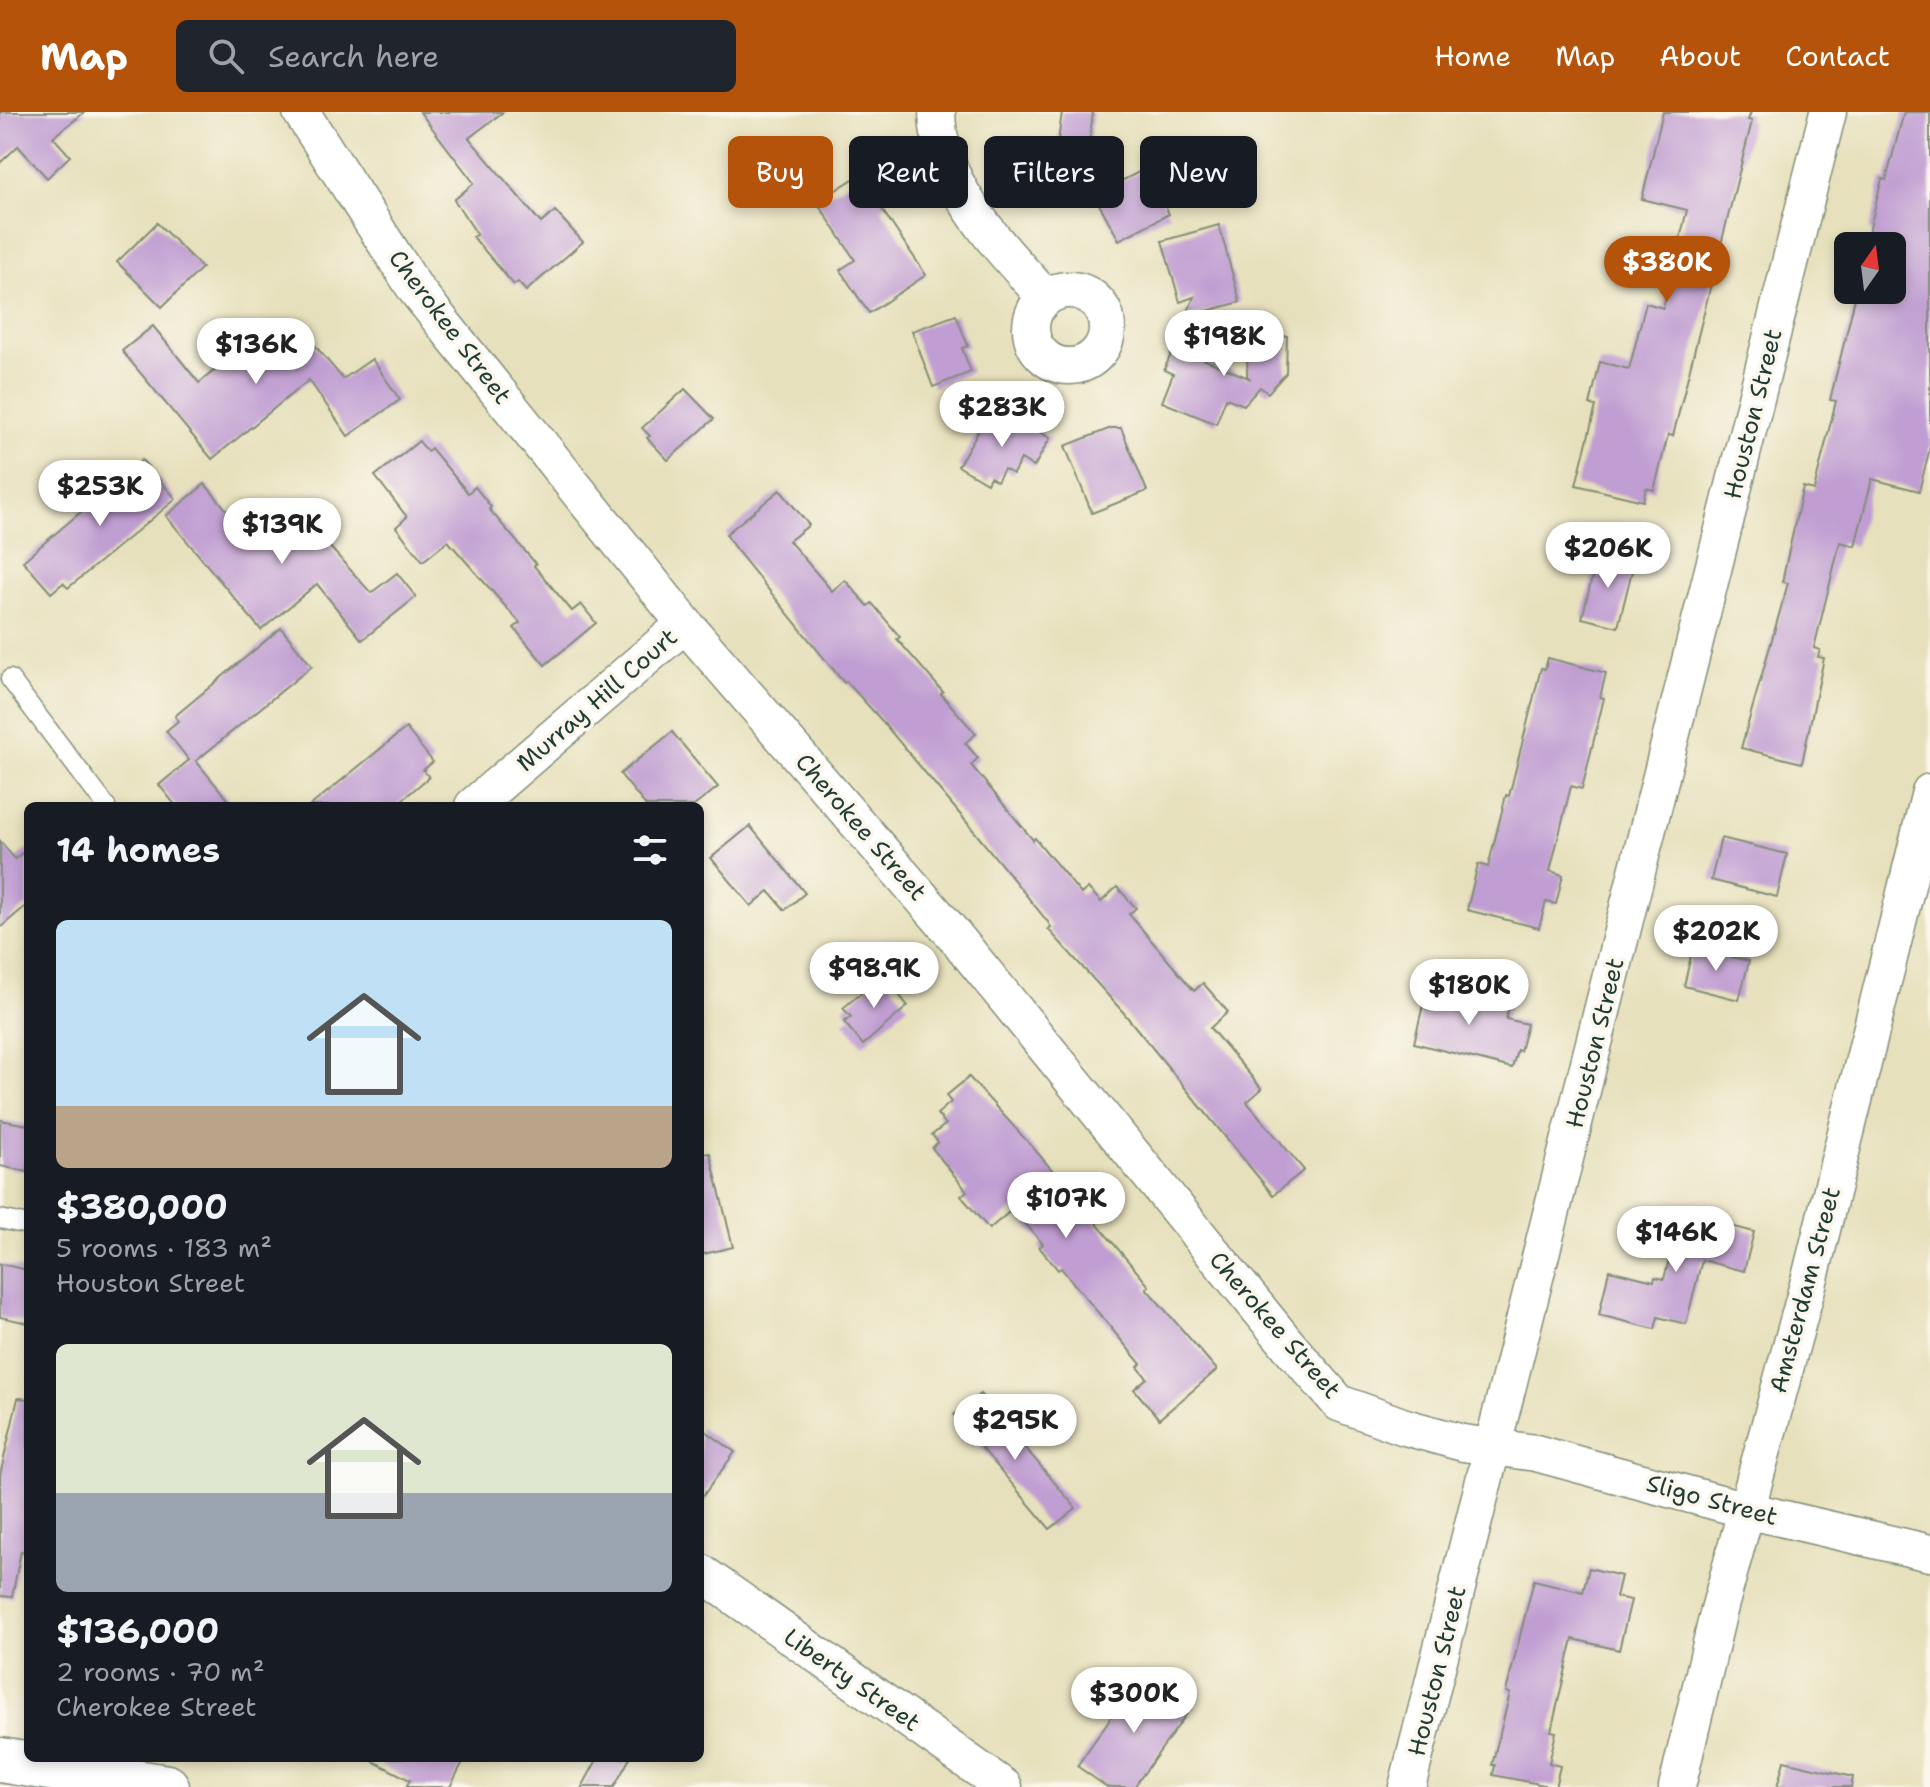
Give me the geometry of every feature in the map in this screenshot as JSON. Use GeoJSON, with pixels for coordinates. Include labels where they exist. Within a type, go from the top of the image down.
{"type":"FeatureCollection","features":[{"type":"Feature","properties":{"kind":"street","name":"Cherokee Street"},"geometry":{"type":"LineString","coordinates":[[301,112],[416,290],[685,624],[954,935],[1289,1346],[1339,1403],[1405,1427],[1494,1449]]}},
{"type":"Feature","properties":{"kind":"street"},"geometry":{"type":"LineString","coordinates":[[937,112],[937,134],[953,179],[998,244],[1045,297]]}},
{"type":"Feature","properties":{"kind":"street","name":"Houston Street"},"geometry":{"type":"LineString","coordinates":[[1407,1787],[1828,112]]}},
{"type":"Feature","properties":{"kind":"street","name":"Murray Hill Court"},"geometry":{"type":"LineString","coordinates":[[478,802],[685,624]]}},
{"type":"Feature","properties":{"kind":"street","name":"Amsterdam Street"},"geometry":{"type":"LineString","coordinates":[[1677,1787],[1746,1510],[1915,914],[1930,792]]}},
{"type":"Feature","properties":{"kind":"street","name":"Sligo Street"},"geometry":{"type":"LineString","coordinates":[[1494,1449],[1536,1453],[1746,1510],[1930,1553]]}},
{"type":"Feature","properties":{"kind":"street","name":"Liberty Street"},"geometry":{"type":"LineString","coordinates":[[704,1575],[1004,1787]]}},
{"type":"Feature","properties":{"kind":"street"},"geometry":{"type":"LineString","coordinates":[[29,1762],[167,1787]]}},
{"type":"Feature","properties":{"kind":"lane"},"geometry":{"type":"LineString","coordinates":[[10,679],[103,802]]}},
{"type":"Feature","properties":{"kind":"lane"},"geometry":{"type":"LineString","coordinates":[[0,1219],[24,1224]]}},
{"type":"Feature","properties":{"kind":"building"},"geometry":{"type":"Polygon","coordinates":[[[0,112],[85,112],[53,137],[70,156],[47,178],[18,146],[0,163],[0,112]]]}},
{"type":"Feature","properties":{"kind":"building"},"geometry":{"type":"Polygon","coordinates":[[[420,112],[503,112],[469,138],[541,223],[555,211],[583,242],[526,291],[518,282],[514,285],[473,237],[477,234],[454,200],[474,183],[420,112]]]}},
{"type":"Feature","properties":{"kind":"building"},"geometry":{"type":"Polygon","coordinates":[[[1062,112],[1093,112],[1090,136],[1059,136],[1062,112]]]}},
{"type":"Feature","properties":{"kind":"building"},"geometry":{"type":"Polygon","coordinates":[[[1663,112],[1751,112],[1748,120],[1752,121],[1673,436],[1668,435],[1654,490],[1646,488],[1643,501],[1576,485],[1596,406],[1590,405],[1600,362],[1629,369],[1646,303],[1663,308],[1687,210],[1642,199],[1663,112]]]}},
{"type":"Feature","properties":{"kind":"building"},"geometry":{"type":"Polygon","coordinates":[[[1904,112],[1930,112],[1930,448],[1919,491],[1872,479],[1855,546],[1840,542],[1814,648],[1820,650],[1818,657],[1824,658],[1802,763],[1741,748],[1788,583],[1782,582],[1803,487],[1814,490],[1836,401],[1830,400],[1854,304],[1906,304],[1906,232],[1869,231],[1882,179],[1886,180],[1904,112]]]}},
{"type":"Feature","properties":{"kind":"building"},"geometry":{"type":"Polygon","coordinates":[[[1140,171],[1140,208],[1166,208],[1169,214],[1119,240],[1101,208],[1124,208],[1124,180],[1140,171]]]}},
{"type":"Feature","properties":{"kind":"building"},"geometry":{"type":"Polygon","coordinates":[[[849,182],[849,208],[881,208],[926,275],[869,313],[840,270],[855,260],[821,208],[833,208],[833,192],[849,182]]]}},
{"type":"Feature","properties":{"kind":"building"},"geometry":{"type":"Polygon","coordinates":[[[157,223],[202,268],[162,307],[117,262],[157,223]]]}},
{"type":"Feature","properties":{"kind":"building"},"geometry":{"type":"Polygon","coordinates":[[[1219,225],[1240,302],[1186,317],[1194,297],[1180,302],[1162,241],[1219,225]]]}},
{"type":"Feature","properties":{"kind":"building"},"geometry":{"type":"Polygon","coordinates":[[[956,315],[968,346],[962,348],[971,372],[933,387],[912,331],[956,315]]]}},
{"type":"Feature","properties":{"kind":"building"},"geometry":{"type":"Polygon","coordinates":[[[276,320],[297,344],[307,336],[343,379],[372,359],[400,400],[348,436],[309,380],[212,459],[122,351],[153,326],[199,383],[276,320]]]}},
{"type":"Feature","properties":{"kind":"building"},"geometry":{"type":"Polygon","coordinates":[[[1248,335],[1287,336],[1286,373],[1268,393],[1260,387],[1244,405],[1226,398],[1216,424],[1162,402],[1173,374],[1164,370],[1174,347],[1251,379],[1247,376],[1248,335]]]}},
{"type":"Feature","properties":{"kind":"building"},"geometry":{"type":"Polygon","coordinates":[[[685,389],[714,419],[668,460],[647,438],[650,436],[642,428],[685,389]]]}},
{"type":"Feature","properties":{"kind":"building"},"geometry":{"type":"Polygon","coordinates":[[[987,416],[1010,429],[1016,418],[1050,438],[1034,467],[1021,459],[1013,474],[1004,469],[997,481],[990,477],[987,483],[958,466],[987,416]]]}},
{"type":"Feature","properties":{"kind":"building"},"geometry":{"type":"Polygon","coordinates":[[[1111,428],[1121,428],[1147,491],[1092,513],[1065,446],[1111,428]]]}},
{"type":"Feature","properties":{"kind":"building"},"geometry":{"type":"Polygon","coordinates":[[[419,441],[427,451],[431,448],[468,493],[475,487],[491,507],[489,509],[572,611],[581,604],[596,623],[545,665],[514,628],[520,623],[448,541],[423,561],[396,527],[407,517],[375,476],[419,441]]]}},
{"type":"Feature","properties":{"kind":"building"},"geometry":{"type":"Polygon","coordinates":[[[142,460],[176,499],[68,588],[63,583],[51,593],[23,561],[142,460]]]}},
{"type":"Feature","properties":{"kind":"building"},"geometry":{"type":"Polygon","coordinates":[[[205,484],[255,544],[302,506],[332,543],[329,546],[371,593],[397,573],[416,597],[362,640],[317,584],[261,630],[166,516],[205,484]]]}},
{"type":"Feature","properties":{"kind":"building"},"geometry":{"type":"Polygon","coordinates":[[[780,490],[809,525],[789,541],[832,591],[845,580],[868,606],[872,603],[900,637],[897,639],[976,734],[965,743],[978,758],[971,765],[1033,840],[1035,838],[1081,894],[1088,888],[1101,902],[1117,887],[1136,908],[1129,914],[1194,991],[1203,983],[1228,1012],[1210,1028],[1262,1089],[1247,1102],[1304,1170],[1273,1195],[1123,1012],[1048,929],[1051,927],[1048,922],[969,825],[882,721],[846,681],[844,683],[734,547],[726,534],[780,490]]]}},
{"type":"Feature","properties":{"kind":"building"},"geometry":{"type":"Polygon","coordinates":[[[1598,554],[1634,563],[1618,627],[1582,618],[1598,554]]]}},
{"type":"Feature","properties":{"kind":"building"},"geometry":{"type":"Polygon","coordinates":[[[281,628],[312,666],[196,761],[230,802],[173,802],[159,785],[189,760],[166,731],[178,721],[175,716],[281,628]]]}},
{"type":"Feature","properties":{"kind":"building"},"geometry":{"type":"Polygon","coordinates":[[[1548,658],[1606,673],[1600,697],[1604,698],[1582,789],[1571,786],[1550,871],[1563,875],[1556,904],[1546,902],[1539,928],[1467,910],[1478,864],[1488,867],[1541,668],[1545,669],[1548,658]]]}},
{"type":"Feature","properties":{"kind":"building"},"geometry":{"type":"Polygon","coordinates":[[[406,728],[433,762],[423,770],[429,777],[400,802],[315,802],[406,728]]]}},
{"type":"Feature","properties":{"kind":"building"},"geometry":{"type":"Polygon","coordinates":[[[672,732],[718,787],[699,802],[643,802],[620,774],[672,732]]]}},
{"type":"Feature","properties":{"kind":"building"},"geometry":{"type":"Polygon","coordinates":[[[750,826],[805,893],[785,910],[769,891],[751,906],[711,858],[750,826]]]}},
{"type":"Feature","properties":{"kind":"building"},"geometry":{"type":"Polygon","coordinates":[[[1721,838],[1787,854],[1777,897],[1711,880],[1721,838]]]}},
{"type":"Feature","properties":{"kind":"building"},"geometry":{"type":"Polygon","coordinates":[[[0,841],[15,859],[24,851],[24,907],[0,928],[0,841]]]}},
{"type":"Feature","properties":{"kind":"building"},"geometry":{"type":"Polygon","coordinates":[[[1693,947],[1749,961],[1739,1000],[1684,986],[1693,947]]]}},
{"type":"Feature","properties":{"kind":"building"},"geometry":{"type":"Polygon","coordinates":[[[883,975],[908,1006],[863,1045],[844,1022],[851,1017],[843,1008],[883,975]]]}},
{"type":"Feature","properties":{"kind":"building"},"geometry":{"type":"Polygon","coordinates":[[[1428,984],[1509,1005],[1506,1019],[1527,1024],[1512,1068],[1414,1043],[1428,984]]]}},
{"type":"Feature","properties":{"kind":"building"},"geometry":{"type":"Polygon","coordinates":[[[969,1077],[1036,1151],[1149,1286],[1146,1288],[1217,1370],[1159,1419],[1134,1389],[1147,1378],[1138,1367],[1141,1364],[1061,1268],[1058,1270],[1039,1247],[1043,1244],[1013,1209],[989,1229],[961,1196],[967,1191],[932,1148],[938,1142],[932,1135],[946,1124],[937,1114],[951,1102],[946,1096],[969,1077]]]}},
{"type":"Feature","properties":{"kind":"building"},"geometry":{"type":"Polygon","coordinates":[[[0,1120],[24,1124],[24,1171],[0,1166],[0,1120]]]}},
{"type":"Feature","properties":{"kind":"building"},"geometry":{"type":"Polygon","coordinates":[[[710,1153],[733,1247],[704,1254],[704,1154],[710,1153]]]}},
{"type":"Feature","properties":{"kind":"building"},"geometry":{"type":"Polygon","coordinates":[[[1681,1213],[1754,1232],[1744,1271],[1702,1260],[1686,1324],[1658,1317],[1655,1329],[1599,1315],[1609,1270],[1654,1281],[1655,1277],[1664,1279],[1681,1213]]]}},
{"type":"Feature","properties":{"kind":"building"},"geometry":{"type":"Polygon","coordinates":[[[0,1264],[24,1269],[24,1322],[0,1317],[0,1264]]]}},
{"type":"Feature","properties":{"kind":"building"},"geometry":{"type":"Polygon","coordinates":[[[980,1394],[1076,1508],[1050,1529],[954,1415],[980,1394]]]}},
{"type":"Feature","properties":{"kind":"building"},"geometry":{"type":"Polygon","coordinates":[[[18,1398],[24,1399],[24,1552],[21,1551],[12,1597],[0,1596],[0,1475],[18,1398]]]}},
{"type":"Feature","properties":{"kind":"building"},"geometry":{"type":"Polygon","coordinates":[[[704,1430],[735,1452],[704,1495],[704,1430]]]}},
{"type":"Feature","properties":{"kind":"building"},"geometry":{"type":"Polygon","coordinates":[[[1589,1568],[1621,1576],[1616,1597],[1631,1600],[1619,1650],[1573,1639],[1551,1731],[1556,1732],[1549,1763],[1560,1766],[1555,1787],[1493,1775],[1495,1765],[1492,1765],[1510,1693],[1506,1692],[1534,1580],[1583,1592],[1589,1568]]]}},
{"type":"Feature","properties":{"kind":"building"},"geometry":{"type":"Polygon","coordinates":[[[1142,1673],[1191,1708],[1134,1787],[1107,1787],[1077,1766],[1142,1673]]]}},
{"type":"Feature","properties":{"kind":"building"},"geometry":{"type":"Polygon","coordinates":[[[1784,1761],[1853,1777],[1851,1787],[1777,1787],[1784,1761]]]}},
{"type":"Feature","properties":{"kind":"building"},"geometry":{"type":"Polygon","coordinates":[[[375,1762],[463,1762],[450,1787],[406,1787],[410,1780],[375,1762]]]}},
{"type":"Feature","properties":{"kind":"building"},"geometry":{"type":"Polygon","coordinates":[[[596,1762],[628,1762],[614,1787],[582,1787],[596,1762]]]}}]}
